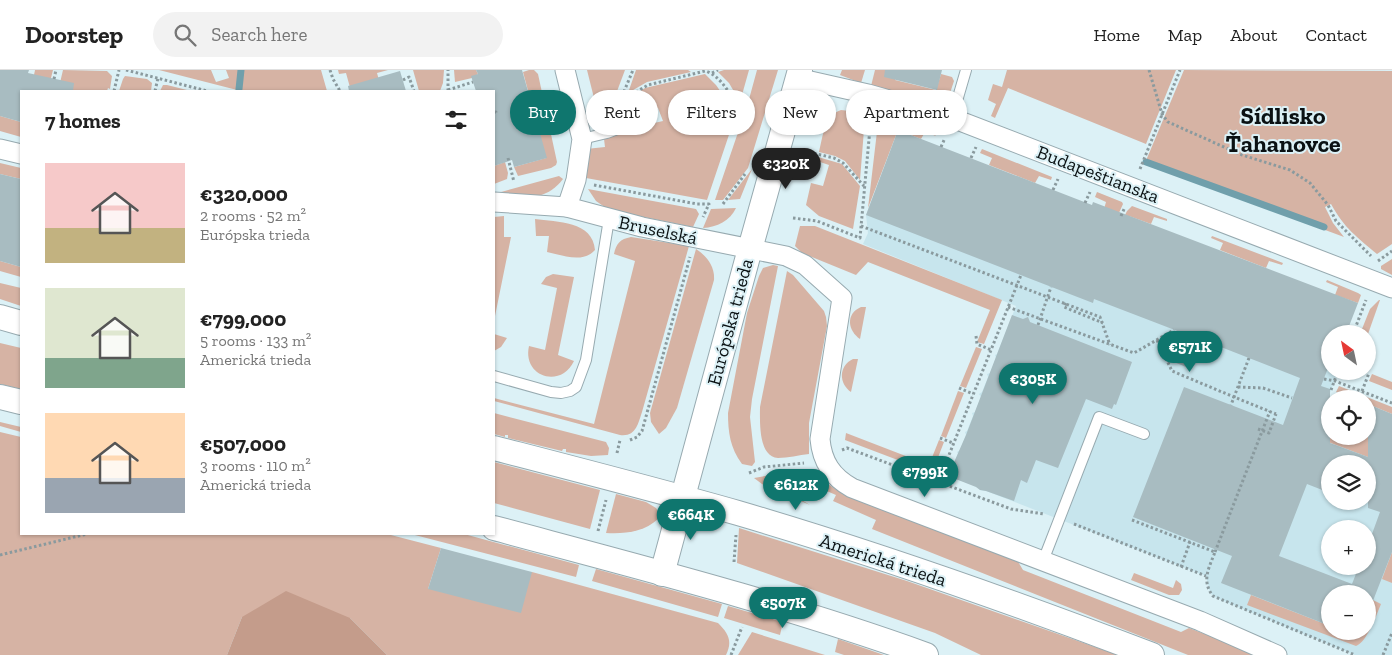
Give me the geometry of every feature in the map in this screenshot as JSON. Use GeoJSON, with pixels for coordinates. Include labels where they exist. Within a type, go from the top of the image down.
{"type":"FeatureCollection","features":[{"type":"Feature","properties":{"kind":"street"},"geometry":{"type":"LineString","coordinates":[[565,70],[582,139],[576,180],[567,207]]}},
{"type":"Feature","properties":{"kind":"street","name":"Budapeštianska"},"geometry":{"type":"LineString","coordinates":[[798,74],[854,90]]}},
{"type":"Feature","properties":{"kind":"street","name":"Európska trieda"},"geometry":{"type":"LineString","coordinates":[[662,574],[798,74]]}},
{"type":"Feature","properties":{"kind":"street","name":"Budapeštianska"},"geometry":{"type":"LineString","coordinates":[[967,124],[1392,288]]}},
{"type":"Feature","properties":{"kind":"street"},"geometry":{"type":"LineString","coordinates":[[0,149],[20,154]]}},
{"type":"Feature","properties":{"kind":"street","name":"Bruselská"},"geometry":{"type":"LineString","coordinates":[[495,202],[567,207],[609,219],[794,259],[805,265],[842,298],[820,439],[824,459]]}},
{"type":"Feature","properties":{"kind":"street"},"geometry":{"type":"LineString","coordinates":[[0,317],[20,323]]}},
{"type":"Feature","properties":{"kind":"street"},"geometry":{"type":"LineString","coordinates":[[0,397],[20,403]]}},
{"type":"Feature","properties":{"kind":"street"},"geometry":{"type":"LineString","coordinates":[[0,407],[20,403]]}},
{"type":"Feature","properties":{"kind":"street","name":"Americká trieda"},"geometry":{"type":"LineString","coordinates":[[495,448],[739,514],[898,564],[1054,618],[1152,655]]}},
{"type":"Feature","properties":{"kind":"street"},"geometry":{"type":"LineString","coordinates":[[824,459],[834,475],[852,488],[1200,621],[1277,655]]}},
{"type":"Feature","properties":{"kind":"street"},"geometry":{"type":"LineString","coordinates":[[495,528],[844,626],[926,655]]}},
{"type":"Feature","properties":{"kind":"lane"},"geometry":{"type":"LineString","coordinates":[[960,90],[966,70]]}},
{"type":"Feature","properties":{"kind":"lane"},"geometry":{"type":"LineString","coordinates":[[582,139],[599,135]]}},
{"type":"Feature","properties":{"kind":"lane"},"geometry":{"type":"LineString","coordinates":[[495,376],[551,392],[570,392],[576,387],[586,360],[609,219]]}},
{"type":"Feature","properties":{"kind":"lane"},"geometry":{"type":"LineString","coordinates":[[1043,560],[1099,417],[1144,434]]}},
{"type":"Feature","properties":{"kind":"path"},"geometry":{"type":"LineString","coordinates":[[54,79],[56,70]]}},
{"type":"Feature","properties":{"kind":"path"},"geometry":{"type":"LineString","coordinates":[[114,90],[119,70]]}},
{"type":"Feature","properties":{"kind":"path"},"geometry":{"type":"LineString","coordinates":[[126,70],[203,90]]}},
{"type":"Feature","properties":{"kind":"path"},"geometry":{"type":"LineString","coordinates":[[330,70],[333,80],[339,90]]}},
{"type":"Feature","properties":{"kind":"path"},"geometry":{"type":"LineString","coordinates":[[448,70],[448,90],[473,82]]}},
{"type":"Feature","properties":{"kind":"path"},"geometry":{"type":"LineString","coordinates":[[624,90],[632,70]]}},
{"type":"Feature","properties":{"kind":"path"},"geometry":{"type":"LineString","coordinates":[[639,90],[648,85],[703,70],[712,72],[718,70]]}},
{"type":"Feature","properties":{"kind":"path"},"geometry":{"type":"LineString","coordinates":[[1149,70],[1162,114],[1168,122],[1242,154],[1290,170],[1310,183],[1328,205],[1336,221],[1377,261]]}},
{"type":"Feature","properties":{"kind":"path"},"geometry":{"type":"LineString","coordinates":[[1149,146],[1180,70]]}},
{"type":"Feature","properties":{"kind":"path"},"geometry":{"type":"LineString","coordinates":[[712,72],[727,90]]}},
{"type":"Feature","properties":{"kind":"path"},"geometry":{"type":"LineString","coordinates":[[403,80],[409,77],[414,90]]}},
{"type":"Feature","properties":{"kind":"path"},"geometry":{"type":"LineString","coordinates":[[154,90],[158,78]]}},
{"type":"Feature","properties":{"kind":"path"},"geometry":{"type":"LineString","coordinates":[[793,218],[817,221],[860,238],[870,135]]}},
{"type":"Feature","properties":{"kind":"path"},"geometry":{"type":"LineString","coordinates":[[809,152],[834,158],[843,163],[865,187]]}},
{"type":"Feature","properties":{"kind":"path"},"geometry":{"type":"LineString","coordinates":[[508,158],[514,182]]}},
{"type":"Feature","properties":{"kind":"path"},"geometry":{"type":"LineString","coordinates":[[576,180],[697,204],[709,204],[702,220]]}},
{"type":"Feature","properties":{"kind":"path"},"geometry":{"type":"LineString","coordinates":[[862,206],[868,208]]}},
{"type":"Feature","properties":{"kind":"path"},"geometry":{"type":"LineString","coordinates":[[861,226],[1100,316],[1110,345]]}},
{"type":"Feature","properties":{"kind":"path"},"geometry":{"type":"LineString","coordinates":[[630,440],[637,437],[642,431],[690,256]]}},
{"type":"Feature","properties":{"kind":"path"},"geometry":{"type":"LineString","coordinates":[[935,481],[953,443],[1021,275]]}},
{"type":"Feature","properties":{"kind":"path"},"geometry":{"type":"LineString","coordinates":[[1038,325],[1051,287]]}},
{"type":"Feature","properties":{"kind":"path"},"geometry":{"type":"LineString","coordinates":[[1008,307],[1134,354],[1174,330]]}},
{"type":"Feature","properties":{"kind":"path"},"geometry":{"type":"LineString","coordinates":[[976,336],[976,344],[991,350]]}},
{"type":"Feature","properties":{"kind":"path"},"geometry":{"type":"LineString","coordinates":[[1157,340],[1172,371],[1276,414],[1269,433],[1258,429]]}},
{"type":"Feature","properties":{"kind":"path"},"geometry":{"type":"LineString","coordinates":[[1231,405],[1249,358]]}},
{"type":"Feature","properties":{"kind":"path"},"geometry":{"type":"LineString","coordinates":[[1330,380],[1357,390]]}},
{"type":"Feature","properties":{"kind":"path"},"geometry":{"type":"LineString","coordinates":[[1331,390],[1335,381]]}},
{"type":"Feature","properties":{"kind":"path"},"geometry":{"type":"LineString","coordinates":[[1238,387],[1263,388],[1292,398]]}},
{"type":"Feature","properties":{"kind":"path"},"geometry":{"type":"LineString","coordinates":[[959,388],[973,394]]}},
{"type":"Feature","properties":{"kind":"path"},"geometry":{"type":"LineString","coordinates":[[1376,397],[1392,403]]}},
{"type":"Feature","properties":{"kind":"path"},"geometry":{"type":"LineString","coordinates":[[1270,411],[1206,576],[1210,592],[1213,596],[1354,655]]}},
{"type":"Feature","properties":{"kind":"path"},"geometry":{"type":"LineString","coordinates":[[940,438],[953,443]]}},
{"type":"Feature","properties":{"kind":"path"},"geometry":{"type":"LineString","coordinates":[[617,453],[620,440]]}},
{"type":"Feature","properties":{"kind":"path"},"geometry":{"type":"LineString","coordinates":[[749,473],[764,467],[824,459],[847,448],[1011,509],[1048,515],[1206,576]]}},
{"type":"Feature","properties":{"kind":"path"},"geometry":{"type":"LineString","coordinates":[[598,531],[608,492]]}},
{"type":"Feature","properties":{"kind":"path"},"geometry":{"type":"LineString","coordinates":[[1132,520],[1215,552]]}},
{"type":"Feature","properties":{"kind":"path"},"geometry":{"type":"LineString","coordinates":[[734,562],[736,527]]}},
{"type":"Feature","properties":{"kind":"path"},"geometry":{"type":"LineString","coordinates":[[0,555],[83,535]]}},
{"type":"Feature","properties":{"kind":"path"},"geometry":{"type":"LineString","coordinates":[[1181,567],[1190,542]]}},
{"type":"Feature","properties":{"kind":"path"},"geometry":{"type":"LineString","coordinates":[[731,655],[742,626]]}},
{"type":"Feature","properties":{"kind":"path"},"geometry":{"type":"LineString","coordinates":[[1382,655],[1392,633]]}},
{"type":"Feature","properties":{"kind":"shaded area"},"geometry":{"type":"Polygon","coordinates":[[[35,70],[53,70],[51,78],[33,80],[35,70]]]}},
{"type":"Feature","properties":{"kind":"shaded area"},"geometry":{"type":"Polygon","coordinates":[[[63,70],[107,71],[112,76],[110,89],[108,88],[107,90],[72,90],[59,87],[63,70]]]}},
{"type":"Feature","properties":{"kind":"shaded area"},"geometry":{"type":"Polygon","coordinates":[[[159,70],[211,70],[216,82],[229,78],[226,70],[321,70],[327,90],[237,90],[159,70]]]}},
{"type":"Feature","properties":{"kind":"shaded area"},"geometry":{"type":"Polygon","coordinates":[[[338,70],[388,70],[377,73],[382,90],[351,90],[346,73],[339,74],[338,70]]]}},
{"type":"Feature","properties":{"kind":"shaded area"},"geometry":{"type":"Polygon","coordinates":[[[413,70],[444,70],[440,90],[419,90],[413,70]]]}},
{"type":"Feature","properties":{"kind":"shaded area"},"geometry":{"type":"Polygon","coordinates":[[[454,70],[476,70],[478,74],[472,78],[455,82],[454,70]]]}},
{"type":"Feature","properties":{"kind":"shaded area"},"geometry":{"type":"Polygon","coordinates":[[[534,70],[538,74],[541,90],[528,90],[523,72],[534,70]]]}},
{"type":"Feature","properties":{"kind":"shaded area"},"geometry":{"type":"Polygon","coordinates":[[[587,70],[625,70],[618,90],[592,90],[587,70]]]}},
{"type":"Feature","properties":{"kind":"shaded area"},"geometry":{"type":"Polygon","coordinates":[[[636,70],[688,70],[691,72],[647,82],[633,90],[629,90],[636,70]]]}},
{"type":"Feature","properties":{"kind":"shaded area"},"geometry":{"type":"Polygon","coordinates":[[[724,70],[749,70],[743,90],[733,90],[718,72],[724,70]]]}},
{"type":"Feature","properties":{"kind":"shaded area"},"geometry":{"type":"Polygon","coordinates":[[[757,70],[778,70],[772,90],[765,90],[765,112],[748,168],[723,200],[715,200],[737,135],[755,135],[755,90],[752,90],[757,70]]]}},
{"type":"Feature","properties":{"kind":"shaded area"},"geometry":{"type":"Polygon","coordinates":[[[842,70],[865,70],[861,83],[840,75],[842,70]]]}},
{"type":"Feature","properties":{"kind":"shaded area"},"geometry":{"type":"Polygon","coordinates":[[[875,70],[897,70],[895,80],[936,90],[889,90],[871,86],[875,70]]]}},
{"type":"Feature","properties":{"kind":"shaded area"},"geometry":{"type":"Polygon","coordinates":[[[1007,70],[1176,70],[1146,144],[1008,88],[995,118],[991,116],[996,104],[988,100],[993,84],[1002,87],[1007,70]]]}},
{"type":"Feature","properties":{"kind":"shaded area"},"geometry":{"type":"Polygon","coordinates":[[[1184,70],[1392,71],[1392,244],[1377,254],[1346,226],[1331,204],[1325,207],[1333,223],[1344,237],[1145,163],[1184,70]]]}},
{"type":"Feature","properties":{"kind":"shaded area"},"geometry":{"type":"Polygon","coordinates":[[[705,74],[719,90],[668,90],[668,135],[729,135],[707,200],[586,178],[588,159],[586,149],[605,147],[604,139],[615,135],[658,135],[658,122],[663,121],[658,108],[658,90],[642,90],[705,74]]]}},
{"type":"Feature","properties":{"kind":"shaded area"},"geometry":{"type":"Polygon","coordinates":[[[941,74],[952,77],[954,81],[951,90],[936,90],[941,74]]]}},
{"type":"Feature","properties":{"kind":"shaded area"},"geometry":{"type":"Polygon","coordinates":[[[125,76],[147,79],[152,83],[151,90],[119,90],[125,76]]]}},
{"type":"Feature","properties":{"kind":"shaded area"},"geometry":{"type":"Polygon","coordinates":[[[163,85],[167,85],[187,90],[160,90],[163,85]]]}},
{"type":"Feature","properties":{"kind":"shaded area"},"geometry":{"type":"Polygon","coordinates":[[[841,110],[846,111],[846,135],[864,135],[860,180],[845,161],[819,152],[823,135],[836,135],[836,112],[841,110]]]}},
{"type":"Feature","properties":{"kind":"shaded area"},"geometry":{"type":"Polygon","coordinates":[[[0,116],[20,122],[20,137],[0,131],[0,116]]]}},
{"type":"Feature","properties":{"kind":"shaded area"},"geometry":{"type":"Polygon","coordinates":[[[540,135],[551,135],[556,165],[518,176],[514,167],[546,158],[540,135]]]}},
{"type":"Feature","properties":{"kind":"shaded area"},"geometry":{"type":"Polygon","coordinates":[[[877,135],[896,135],[868,208],[877,135]]]}},
{"type":"Feature","properties":{"kind":"shaded area"},"geometry":{"type":"Polygon","coordinates":[[[911,135],[923,135],[921,139],[911,135]]]}},
{"type":"Feature","properties":{"kind":"shaded area"},"geometry":{"type":"Polygon","coordinates":[[[982,149],[1052,177],[1051,180],[1039,176],[1035,183],[989,165],[992,158],[980,153],[982,149]]]}},
{"type":"Feature","properties":{"kind":"shaded area"},"geometry":{"type":"Polygon","coordinates":[[[818,157],[842,164],[860,186],[853,229],[819,216],[806,205],[811,183],[823,186],[829,165],[817,161],[818,157]]]}},
{"type":"Feature","properties":{"kind":"shaded area"},"geometry":{"type":"Polygon","coordinates":[[[505,162],[508,173],[507,179],[495,184],[495,166],[505,162]]]}},
{"type":"Feature","properties":{"kind":"shaded area"},"geometry":{"type":"Polygon","coordinates":[[[0,163],[20,168],[20,179],[0,174],[0,163]]]}},
{"type":"Feature","properties":{"kind":"shaded area"},"geometry":{"type":"Polygon","coordinates":[[[752,169],[740,199],[728,200],[752,169]]]}},
{"type":"Feature","properties":{"kind":"shaded area"},"geometry":{"type":"Polygon","coordinates":[[[883,171],[1321,336],[1321,380],[1335,380],[1331,390],[1321,390],[1321,445],[1376,445],[1376,419],[1392,425],[1392,655],[1355,655],[1213,596],[1210,592],[1206,576],[948,476],[966,435],[965,432],[973,416],[972,413],[975,412],[981,397],[979,394],[982,392],[988,377],[987,374],[990,373],[996,358],[995,355],[1016,306],[863,244],[868,233],[866,215],[883,171]]]}},
{"type":"Feature","properties":{"kind":"shaded area"},"geometry":{"type":"Polygon","coordinates":[[[559,176],[563,179],[549,192],[538,196],[495,194],[559,176]]]}},
{"type":"Feature","properties":{"kind":"shaded area"},"geometry":{"type":"Polygon","coordinates":[[[588,189],[696,209],[699,214],[693,227],[609,210],[596,201],[588,189]]]}},
{"type":"Feature","properties":{"kind":"shaded area"},"geometry":{"type":"Polygon","coordinates":[[[1097,192],[1122,202],[1123,204],[1118,215],[1104,209],[1106,202],[1095,197],[1097,192]]]}},
{"type":"Feature","properties":{"kind":"shaded area"},"geometry":{"type":"Polygon","coordinates":[[[1132,206],[1167,219],[1167,221],[1154,217],[1151,224],[1129,216],[1124,217],[1132,206]]]}},
{"type":"Feature","properties":{"kind":"shaded area"},"geometry":{"type":"Polygon","coordinates":[[[736,208],[722,222],[703,228],[711,209],[736,208]]]}},
{"type":"Feature","properties":{"kind":"shaded area"},"geometry":{"type":"Polygon","coordinates":[[[504,216],[504,237],[511,237],[495,316],[495,217],[504,216]]]}},
{"type":"Feature","properties":{"kind":"shaded area"},"geometry":{"type":"Polygon","coordinates":[[[535,219],[563,222],[581,228],[593,240],[595,250],[584,257],[578,258],[547,252],[549,236],[536,236],[535,219]]]}},
{"type":"Feature","properties":{"kind":"shaded area"},"geometry":{"type":"Polygon","coordinates":[[[800,226],[815,226],[1002,300],[984,344],[977,342],[990,310],[868,262],[856,275],[802,253],[795,246],[800,226]]]}},
{"type":"Feature","properties":{"kind":"shaded area"},"geometry":{"type":"Polygon","coordinates":[[[1212,236],[1283,263],[1282,265],[1269,261],[1266,268],[1220,250],[1223,243],[1211,238],[1212,236]]]}},
{"type":"Feature","properties":{"kind":"shaded area"},"geometry":{"type":"Polygon","coordinates":[[[631,237],[689,246],[636,429],[630,434],[620,435],[495,401],[495,398],[594,424],[635,261],[614,254],[619,242],[631,237]]]}},
{"type":"Feature","properties":{"kind":"shaded area"},"geometry":{"type":"Polygon","coordinates":[[[696,249],[710,262],[714,280],[677,408],[666,428],[659,434],[651,422],[650,413],[696,249]]]}},
{"type":"Feature","properties":{"kind":"shaded area"},"geometry":{"type":"Polygon","coordinates":[[[1392,259],[1392,275],[1381,269],[1381,266],[1392,259]]]}},
{"type":"Feature","properties":{"kind":"shaded area"},"geometry":{"type":"Polygon","coordinates":[[[0,261],[20,267],[20,277],[0,271],[0,261]]]}},
{"type":"Feature","properties":{"kind":"shaded area"},"geometry":{"type":"Polygon","coordinates":[[[773,265],[778,266],[750,417],[755,462],[752,466],[742,464],[732,446],[728,413],[747,313],[763,268],[773,265]]]}},
{"type":"Feature","properties":{"kind":"shaded area"},"geometry":{"type":"Polygon","coordinates":[[[787,271],[793,275],[824,311],[827,326],[809,423],[809,454],[778,458],[771,456],[764,445],[760,429],[760,407],[787,271]]]}},
{"type":"Feature","properties":{"kind":"shaded area"},"geometry":{"type":"Polygon","coordinates":[[[553,274],[574,277],[558,355],[574,361],[568,370],[552,377],[544,376],[537,372],[531,365],[528,357],[529,346],[545,350],[557,288],[541,284],[546,277],[553,274]]]}},
{"type":"Feature","properties":{"kind":"shaded area"},"geometry":{"type":"Polygon","coordinates":[[[1327,280],[1361,295],[1358,303],[1335,295],[1338,287],[1326,282],[1327,280]]]}},
{"type":"Feature","properties":{"kind":"shaded area"},"geometry":{"type":"Polygon","coordinates":[[[0,283],[20,288],[20,306],[0,299],[0,283]]]}},
{"type":"Feature","properties":{"kind":"shaded area"},"geometry":{"type":"Polygon","coordinates":[[[1380,300],[1371,325],[1364,325],[1370,309],[1380,300]]]}},
{"type":"Feature","properties":{"kind":"shaded area"},"geometry":{"type":"Polygon","coordinates":[[[861,307],[866,307],[860,339],[853,332],[850,318],[861,307]]]}},
{"type":"Feature","properties":{"kind":"shaded area"},"geometry":{"type":"Polygon","coordinates":[[[495,334],[507,338],[501,347],[495,350],[495,334]]]}},
{"type":"Feature","properties":{"kind":"shaded area"},"geometry":{"type":"Polygon","coordinates":[[[0,343],[20,348],[20,389],[0,384],[0,343]]]}},
{"type":"Feature","properties":{"kind":"shaded area"},"geometry":{"type":"Polygon","coordinates":[[[976,347],[982,349],[966,388],[960,386],[976,347]]]}},
{"type":"Feature","properties":{"kind":"shaded area"},"geometry":{"type":"Polygon","coordinates":[[[853,359],[858,359],[851,392],[844,384],[842,375],[845,366],[853,359]]]}},
{"type":"Feature","properties":{"kind":"shaded area"},"geometry":{"type":"Polygon","coordinates":[[[1376,376],[1392,382],[1392,390],[1369,381],[1376,380],[1376,376]]]}},
{"type":"Feature","properties":{"kind":"shaded area"},"geometry":{"type":"Polygon","coordinates":[[[1339,386],[1349,390],[1337,390],[1339,386]]]}},
{"type":"Feature","properties":{"kind":"shaded area"},"geometry":{"type":"Polygon","coordinates":[[[958,391],[964,393],[946,438],[941,436],[958,391]]]}},
{"type":"Feature","properties":{"kind":"shaded area"},"geometry":{"type":"Polygon","coordinates":[[[1376,401],[1392,407],[1392,414],[1376,407],[1376,401]]]}},
{"type":"Feature","properties":{"kind":"shaded area"},"geometry":{"type":"Polygon","coordinates":[[[495,413],[606,442],[609,448],[608,455],[591,456],[566,452],[566,449],[562,451],[508,438],[508,435],[505,435],[505,437],[495,434],[495,413]]]}},
{"type":"Feature","properties":{"kind":"shaded area"},"geometry":{"type":"Polygon","coordinates":[[[0,422],[20,427],[20,432],[0,426],[0,422]]]}},
{"type":"Feature","properties":{"kind":"shaded area"},"geometry":{"type":"Polygon","coordinates":[[[1376,431],[1392,437],[1392,466],[1376,460],[1376,455],[1363,455],[1336,445],[1376,445],[1376,431]]]}},
{"type":"Feature","properties":{"kind":"shaded area"},"geometry":{"type":"Polygon","coordinates":[[[0,432],[20,437],[20,535],[391,535],[441,548],[428,589],[532,572],[718,623],[729,641],[726,655],[387,655],[350,618],[242,617],[227,655],[0,655],[0,432]]]}},
{"type":"Feature","properties":{"kind":"shaded area"},"geometry":{"type":"Polygon","coordinates":[[[846,433],[929,465],[939,440],[944,442],[932,473],[845,440],[846,433]]]}},
{"type":"Feature","properties":{"kind":"shaded area"},"geometry":{"type":"Polygon","coordinates":[[[1304,433],[1321,435],[1321,439],[1304,433]]]}},
{"type":"Feature","properties":{"kind":"shaded area"},"geometry":{"type":"Polygon","coordinates":[[[495,462],[600,490],[590,529],[495,503],[495,462]]]}},
{"type":"Feature","properties":{"kind":"shaded area"},"geometry":{"type":"Polygon","coordinates":[[[815,469],[825,482],[844,495],[1017,560],[1023,570],[1181,632],[1189,628],[1260,655],[1188,655],[872,529],[876,520],[833,501],[836,495],[815,486],[811,493],[800,487],[783,473],[815,469]]]}},
{"type":"Feature","properties":{"kind":"shaded area"},"geometry":{"type":"Polygon","coordinates":[[[770,475],[793,495],[810,505],[762,484],[754,478],[770,475]]]}},
{"type":"Feature","properties":{"kind":"shaded area"},"geometry":{"type":"Polygon","coordinates":[[[616,494],[646,502],[656,508],[659,513],[658,519],[647,527],[634,531],[606,533],[616,494]]]}},
{"type":"Feature","properties":{"kind":"shaded area"},"geometry":{"type":"Polygon","coordinates":[[[739,528],[907,581],[1118,655],[981,655],[935,633],[737,563],[739,528]]]}},
{"type":"Feature","properties":{"kind":"shaded area"},"geometry":{"type":"Polygon","coordinates":[[[415,535],[468,535],[579,565],[576,577],[415,535]]]}},
{"type":"Feature","properties":{"kind":"shaded area"},"geometry":{"type":"Polygon","coordinates":[[[1392,552],[1392,583],[1382,579],[1392,552]]]}},
{"type":"Feature","properties":{"kind":"shaded area"},"geometry":{"type":"Polygon","coordinates":[[[596,569],[722,604],[718,617],[592,581],[596,569]]]}},
{"type":"Feature","properties":{"kind":"shaded area"},"geometry":{"type":"Polygon","coordinates":[[[1134,573],[1173,588],[1176,580],[1181,584],[1182,590],[1179,595],[1169,595],[1131,580],[1134,573]]]}},
{"type":"Feature","properties":{"kind":"shaded area"},"geometry":{"type":"Polygon","coordinates":[[[286,591],[350,618],[387,655],[227,655],[242,617],[286,591]]]}},
{"type":"Feature","properties":{"kind":"shaded area"},"geometry":{"type":"Polygon","coordinates":[[[1251,595],[1321,622],[1321,633],[1247,605],[1251,595]]]}},
{"type":"Feature","properties":{"kind":"shaded area"},"geometry":{"type":"Polygon","coordinates":[[[1376,602],[1381,604],[1376,617],[1376,602]]]}},
{"type":"Feature","properties":{"kind":"shaded area"},"geometry":{"type":"Polygon","coordinates":[[[728,606],[783,622],[780,635],[724,618],[728,606]]]}},
{"type":"Feature","properties":{"kind":"shaded area"},"geometry":{"type":"Polygon","coordinates":[[[752,632],[825,655],[738,655],[752,632]]]}},
{"type":"Feature","properties":{"kind":"shaded area"},"geometry":{"type":"Polygon","coordinates":[[[838,639],[884,655],[844,655],[835,652],[838,639]]]}},
{"type":"Feature","properties":{"kind":"shaded area"},"geometry":{"type":"Polygon","coordinates":[[[1340,640],[1363,640],[1356,646],[1340,640]]]}},
{"type":"Feature","properties":{"kind":"building"},"geometry":{"type":"Polygon","coordinates":[[[0,70],[29,70],[28,73],[74,83],[73,90],[20,90],[20,122],[0,116],[0,70]]]}},
{"type":"Feature","properties":{"kind":"building"},"geometry":{"type":"Polygon","coordinates":[[[476,70],[522,70],[528,90],[510,90],[510,135],[540,135],[547,158],[514,167],[512,160],[495,166],[495,90],[476,90],[471,76],[478,74],[476,70]]]}},
{"type":"Feature","properties":{"kind":"building"},"geometry":{"type":"Polygon","coordinates":[[[885,70],[942,70],[937,90],[884,77],[885,70]]]}},
{"type":"Feature","properties":{"kind":"building"},"geometry":{"type":"Polygon","coordinates":[[[400,71],[406,90],[349,90],[348,86],[400,71]]]}},
{"type":"Feature","properties":{"kind":"building"},"geometry":{"type":"Polygon","coordinates":[[[896,135],[911,135],[1092,205],[1093,202],[1358,303],[1349,325],[1321,325],[1321,380],[1323,380],[1321,386],[1330,390],[1321,390],[1321,445],[1335,445],[1363,455],[1321,455],[1321,489],[1307,484],[1279,556],[1321,572],[1321,575],[1329,575],[1352,584],[1356,575],[1376,575],[1376,523],[1380,512],[1374,510],[1376,510],[1376,455],[1368,455],[1368,445],[1376,445],[1376,407],[1392,414],[1392,552],[1376,593],[1376,585],[1321,585],[1321,622],[1221,583],[1232,556],[1133,517],[1184,387],[1283,425],[1300,378],[1203,340],[1191,369],[1169,360],[1180,332],[1094,299],[1093,303],[866,215],[896,135]]]}},
{"type":"Feature","properties":{"kind":"building"},"geometry":{"type":"Polygon","coordinates":[[[0,174],[20,179],[20,267],[0,261],[0,174]]]}},
{"type":"Feature","properties":{"kind":"building"},"geometry":{"type":"Polygon","coordinates":[[[1012,315],[1023,319],[1028,317],[1030,322],[1132,362],[1116,405],[1114,404],[1112,409],[1086,399],[1058,468],[1036,460],[1027,483],[1021,480],[1014,501],[980,490],[948,476],[966,435],[1012,315]]]}},
{"type":"Feature","properties":{"kind":"building"},"geometry":{"type":"Polygon","coordinates":[[[441,548],[532,572],[521,613],[428,589],[441,548]]]}},
{"type":"Feature","properties":{"kind":"waterway"},"geometry":{"type":"LineString","coordinates":[[239,89],[241,70]]}},
{"type":"Feature","properties":{"kind":"waterway"},"geometry":{"type":"LineString","coordinates":[[1146,162],[1324,227]]}},
{"type":"Feature","properties":{"kind":"district","name":"Sídlisko Ťahanovce"},"geometry":{"type":"Point","coordinates":[1283,129]}}]}
